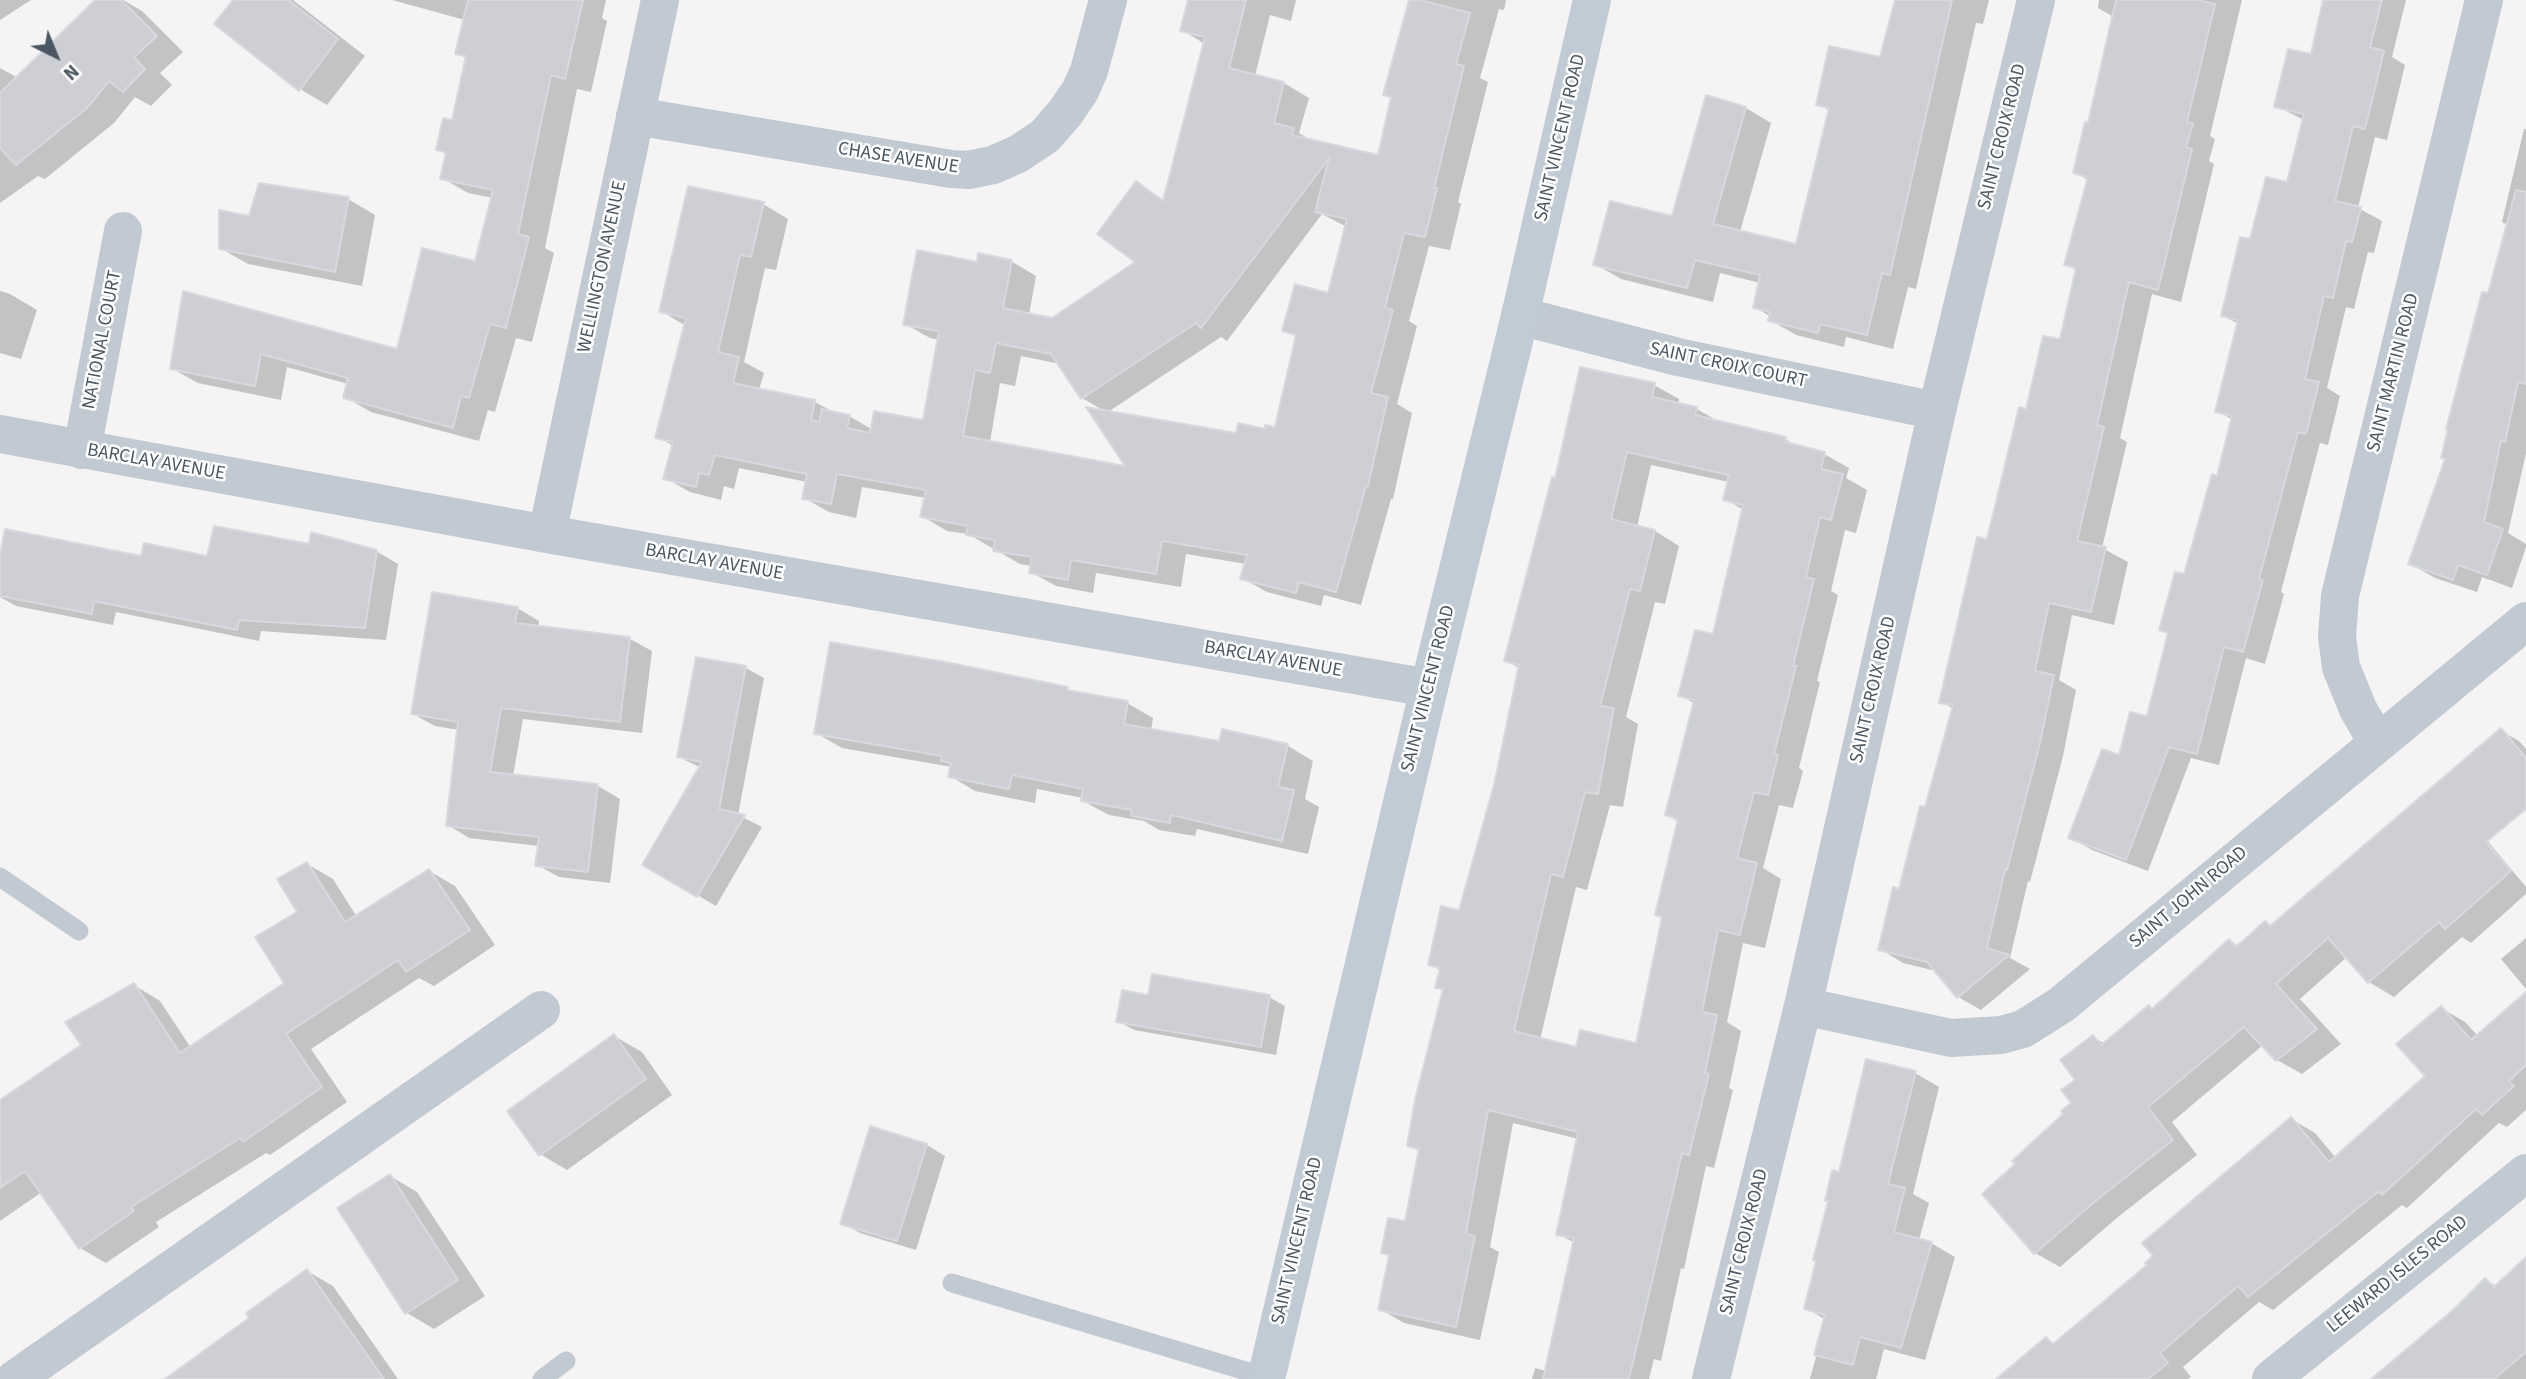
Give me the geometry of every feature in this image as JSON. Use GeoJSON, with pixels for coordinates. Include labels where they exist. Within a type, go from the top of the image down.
{"type":"FeatureCollection","features":[{"type":"Feature","properties":{"kind":"street","name":"WELLINGTON AVENUE"},"geometry":{"type":"LineString","coordinates":[[547,534],[660,0]]}},
{"type":"Feature","properties":{"kind":"street","name":"CHASE AVENUE"},"geometry":{"type":"LineString","coordinates":[[635,116],[951,169],[968,170],[993,165],[1018,154],[1045,136],[1065,113],[1080,91],[1089,71],[1108,0]]}},
{"type":"Feature","properties":{"kind":"street","name":"SAINT VINCENT ROAD"},"geometry":{"type":"LineString","coordinates":[[1266,1378],[1520,316],[1592,0]]}},
{"type":"Feature","properties":{"kind":"street","name":"SAINT CROIX ROAD"},"geometry":{"type":"LineString","coordinates":[[1711,1379],[1803,1006],[1937,411],[2036,0]]}},
{"type":"Feature","properties":{"kind":"street","name":"SAINT MARTIN ROAD"},"geometry":{"type":"LineString","coordinates":[[2376,742],[2358,709],[2341,667],[2337,638],[2340,596],[2484,0]]}},
{"type":"Feature","properties":{"kind":"street","name":"NATIONAL COURT"},"geometry":{"type":"LineString","coordinates":[[82,450],[123,231]]}},
{"type":"Feature","properties":{"kind":"street","name":"SAINT CROIX COURT"},"geometry":{"type":"LineString","coordinates":[[1520,316],[1678,357],[1937,411]]}},
{"type":"Feature","properties":{"kind":"street","name":"BARCLAY AVENUE"},"geometry":{"type":"LineString","coordinates":[[0,434],[547,534],[1429,688]]}},
{"type":"Feature","properties":{"kind":"street","name":"SAINT JOHN ROAD"},"geometry":{"type":"LineString","coordinates":[[1803,1006],[1951,1038],[2001,1035],[2023,1028],[2061,1004],[2526,621]]}},
{"type":"Feature","properties":{"kind":"street"},"geometry":{"type":"LineString","coordinates":[[15,1379],[541,1010]]}},
{"type":"Feature","properties":{"kind":"street","name":"LEEWARD ISLES ROAD"},"geometry":{"type":"LineString","coordinates":[[2270,1379],[2526,1173]]}},
{"type":"Feature","properties":{"kind":"lane"},"geometry":{"type":"LineString","coordinates":[[0,877],[79,931]]}},
{"type":"Feature","properties":{"kind":"lane"},"geometry":{"type":"LineString","coordinates":[[952,1283],[1266,1378]]}},
{"type":"Feature","properties":{"kind":"lane"},"geometry":{"type":"LineString","coordinates":[[542,1379],[566,1361]]}},
{"type":"Feature","properties":{"kind":"building"},"geometry":{"type":"Polygon","coordinates":[[[95,0],[121,0],[157,36],[134,57],[145,69],[123,92],[109,81],[87,108],[16,165],[0,148],[0,93],[95,0]]]}},
{"type":"Feature","properties":{"kind":"building"},"geometry":{"type":"Polygon","coordinates":[[[233,0],[288,0],[338,39],[299,91],[214,24],[233,0]]]}},
{"type":"Feature","properties":{"kind":"building"},"geometry":{"type":"Polygon","coordinates":[[[468,0],[583,0],[565,79],[551,75],[518,234],[529,237],[506,328],[490,324],[469,398],[461,396],[453,428],[343,398],[348,378],[261,354],[255,386],[170,369],[183,291],[397,349],[422,248],[475,261],[493,190],[440,179],[446,152],[436,150],[443,118],[452,120],[466,56],[455,54],[468,0]]]}},
{"type":"Feature","properties":{"kind":"building"},"geometry":{"type":"Polygon","coordinates":[[[1188,0],[1246,0],[1229,68],[1284,82],[1274,123],[1294,128],[1292,135],[1378,155],[1391,97],[1383,95],[1409,0],[1420,0],[1470,13],[1456,64],[1464,66],[1434,188],[1437,188],[1425,237],[1404,233],[1385,308],[1393,310],[1371,393],[1388,397],[1368,486],[1336,592],[1299,582],[1296,593],[1240,579],[1247,555],[1162,541],[1156,574],[1071,560],[1068,580],[1029,573],[1032,557],[993,551],[995,540],[966,535],[968,526],[920,517],[926,490],[837,474],[831,504],[802,499],[807,474],[715,455],[709,475],[699,473],[696,487],[663,479],[673,442],[655,438],[686,318],[659,312],[688,186],[764,202],[751,257],[740,255],[718,352],[739,357],[733,383],[815,400],[811,420],[819,422],[822,409],[850,415],[847,428],[870,433],[874,411],[923,420],[939,331],[903,325],[917,250],[977,262],[978,253],[1012,260],[1003,308],[1052,318],[1135,262],[1097,234],[1136,181],[1163,201],[1205,37],[1180,31],[1188,0]],[[1329,158],[1201,328],[1196,323],[1081,399],[1051,354],[996,343],[990,373],[975,370],[963,436],[1125,466],[1086,407],[1236,433],[1238,423],[1265,429],[1265,425],[1275,427],[1296,335],[1282,331],[1295,284],[1328,293],[1347,219],[1315,212],[1329,158]]]}},
{"type":"Feature","properties":{"kind":"building"},"geometry":{"type":"Polygon","coordinates":[[[1895,0],[1952,0],[1890,275],[1882,273],[1867,335],[1820,324],[1818,333],[1768,321],[1770,312],[1753,308],[1760,275],[1695,260],[1687,288],[1593,265],[1610,201],[1672,216],[1706,95],[1746,107],[1713,224],[1796,244],[1829,108],[1816,105],[1829,46],[1880,57],[1895,0]]]}},
{"type":"Feature","properties":{"kind":"building"},"geometry":{"type":"Polygon","coordinates":[[[2116,0],[2198,0],[2215,4],[2187,122],[2193,124],[2186,147],[2192,149],[2158,290],[2129,282],[2097,425],[2104,427],[2077,541],[2106,547],[2091,612],[2049,603],[2035,671],[2054,675],[2040,743],[2007,870],[2005,869],[1987,948],[2009,955],[1957,998],[1927,962],[1878,950],[1893,887],[1899,889],[1920,806],[1925,807],[1953,705],[1939,703],[1977,537],[1987,539],[2019,407],[2026,409],[2043,336],[2060,339],[2076,268],[2064,265],[2088,177],[2073,173],[2085,122],[2088,123],[2116,0]]]}},
{"type":"Feature","properties":{"kind":"building"},"geometry":{"type":"Polygon","coordinates":[[[2323,0],[2382,0],[2370,47],[2384,51],[2365,129],[2353,126],[2335,201],[2361,207],[2352,242],[2346,241],[2333,298],[2324,296],[2305,379],[2319,382],[2306,434],[2298,432],[2259,579],[2263,580],[2243,652],[2224,647],[2197,754],[2169,747],[2126,860],[2068,838],[2102,749],[2119,755],[2130,712],[2147,716],[2168,633],[2159,630],[2175,572],[2184,574],[2212,474],[2217,476],[2232,416],[2215,412],[2238,320],[2221,316],[2240,237],[2250,239],[2266,177],[2287,182],[2304,114],[2274,107],[2288,49],[2311,54],[2323,0]]]}},
{"type":"Feature","properties":{"kind":"building"},"geometry":{"type":"Polygon","coordinates":[[[259,183],[349,197],[335,272],[219,249],[219,210],[249,216],[259,183]]]}},
{"type":"Feature","properties":{"kind":"building"},"geometry":{"type":"Polygon","coordinates":[[[2516,190],[2526,192],[2526,384],[2518,382],[2505,442],[2501,440],[2484,522],[2503,529],[2487,575],[2458,565],[2453,580],[2408,564],[2445,459],[2441,458],[2446,429],[2482,292],[2488,293],[2516,190]]]}},
{"type":"Feature","properties":{"kind":"building"},"geometry":{"type":"Polygon","coordinates":[[[1580,367],[1655,383],[1652,397],[1697,407],[1695,415],[1786,437],[1785,442],[1825,452],[1821,469],[1843,474],[1831,520],[1820,517],[1806,577],[1814,579],[1774,754],[1778,755],[1768,795],[1754,792],[1737,858],[1757,863],[1740,935],[1718,930],[1702,1012],[1717,1015],[1705,1073],[1709,1074],[1689,1155],[1682,1153],[1629,1379],[1543,1379],[1574,1238],[1556,1235],[1578,1132],[1488,1110],[1466,1234],[1475,1236],[1456,1327],[1378,1310],[1389,1255],[1381,1253],[1388,1218],[1405,1221],[1419,1149],[1407,1146],[1415,1100],[1443,989],[1435,988],[1440,968],[1428,965],[1441,906],[1459,910],[1494,785],[1519,665],[1504,661],[1552,477],[1555,478],[1580,367]],[[1627,452],[1611,519],[1655,530],[1640,591],[1630,589],[1600,706],[1614,708],[1598,794],[1585,792],[1563,877],[1551,874],[1514,1031],[1576,1047],[1580,1030],[1636,1043],[1662,917],[1655,915],[1678,819],[1665,815],[1694,700],[1678,696],[1695,630],[1713,634],[1743,505],[1723,500],[1729,475],[1627,452]]]}},
{"type":"Feature","properties":{"kind":"building"},"geometry":{"type":"Polygon","coordinates":[[[214,526],[309,544],[311,532],[377,550],[365,628],[239,620],[237,630],[94,601],[92,614],[0,596],[0,555],[5,529],[141,556],[144,543],[207,556],[214,526]]]}},
{"type":"Feature","properties":{"kind":"building"},"geometry":{"type":"Polygon","coordinates":[[[432,592],[518,607],[515,623],[630,637],[620,722],[501,708],[490,772],[598,784],[588,872],[535,866],[539,837],[446,826],[458,722],[411,714],[432,592]]]}},
{"type":"Feature","properties":{"kind":"building"},"geometry":{"type":"Polygon","coordinates":[[[830,642],[945,662],[1128,701],[1124,724],[1219,741],[1222,729],[1288,744],[1278,787],[1294,790],[1282,841],[1171,815],[1170,823],[1131,816],[1132,810],[1081,801],[1083,789],[1012,775],[1009,789],[948,777],[951,763],[941,761],[942,756],[814,734],[830,642]]]}},
{"type":"Feature","properties":{"kind":"building"},"geometry":{"type":"Polygon","coordinates":[[[696,657],[746,666],[719,809],[745,815],[697,897],[642,865],[702,762],[677,757],[696,657]]]}},
{"type":"Feature","properties":{"kind":"building"},"geometry":{"type":"Polygon","coordinates":[[[2501,728],[2526,758],[2526,809],[2486,842],[2511,871],[2445,929],[2439,922],[2368,983],[2328,938],[2276,984],[2317,1029],[2276,1061],[2244,1027],[2148,1107],[2173,1140],[2034,1254],[1982,1194],[2015,1164],[2012,1161],[2063,1114],[2061,1111],[2071,1103],[2061,1090],[2075,1080],[2060,1060],[2093,1035],[2101,1045],[2149,1005],[2152,1009],[2229,939],[2236,947],[2265,921],[2270,926],[2501,728]]]}},
{"type":"Feature","properties":{"kind":"building"},"geometry":{"type":"Polygon","coordinates":[[[307,862],[345,922],[429,869],[470,930],[406,972],[398,960],[286,1034],[322,1087],[243,1142],[240,1138],[131,1207],[134,1211],[79,1249],[25,1171],[0,1188],[0,1100],[81,1045],[65,1022],[134,983],[180,1053],[284,983],[255,937],[297,912],[277,879],[307,862]]]}},
{"type":"Feature","properties":{"kind":"building"},"geometry":{"type":"Polygon","coordinates":[[[1152,974],[1270,995],[1261,1047],[1116,1022],[1122,990],[1148,995],[1152,974]]]}},
{"type":"Feature","properties":{"kind":"building"},"geometry":{"type":"Polygon","coordinates":[[[2526,992],[2526,1065],[2509,1081],[2514,1086],[2482,1115],[2476,1109],[2382,1195],[2379,1191],[2248,1297],[2238,1286],[2160,1353],[2168,1363],[2148,1379],[1996,1379],[2046,1337],[2053,1344],[2147,1265],[2145,1263],[2153,1256],[2142,1243],[2291,1117],[2329,1162],[2425,1076],[2396,1044],[2441,1006],[2471,1040],[2526,992]]]}},
{"type":"Feature","properties":{"kind":"building"},"geometry":{"type":"Polygon","coordinates":[[[614,1034],[646,1079],[539,1156],[507,1111],[614,1034]]]}},
{"type":"Feature","properties":{"kind":"building"},"geometry":{"type":"Polygon","coordinates":[[[1866,1059],[1916,1071],[1888,1184],[1905,1188],[1894,1232],[1932,1242],[1901,1348],[1860,1337],[1853,1365],[1814,1355],[1825,1315],[1804,1309],[1816,1261],[1813,1260],[1828,1201],[1825,1201],[1832,1170],[1839,1172],[1866,1059]]]}},
{"type":"Feature","properties":{"kind":"building"},"geometry":{"type":"Polygon","coordinates":[[[870,1126],[927,1144],[897,1241],[840,1224],[870,1126]]]}},
{"type":"Feature","properties":{"kind":"building"},"geometry":{"type":"Polygon","coordinates":[[[390,1174],[458,1280],[405,1314],[337,1208],[390,1174]]]}},
{"type":"Feature","properties":{"kind":"building"},"geometry":{"type":"Polygon","coordinates":[[[2526,1257],[2526,1352],[2494,1379],[2371,1379],[2453,1310],[2485,1278],[2494,1287],[2526,1257]]]}},
{"type":"Feature","properties":{"kind":"building"},"geometry":{"type":"Polygon","coordinates":[[[307,1269],[384,1379],[165,1379],[249,1318],[246,1313],[307,1269]]]}}]}
